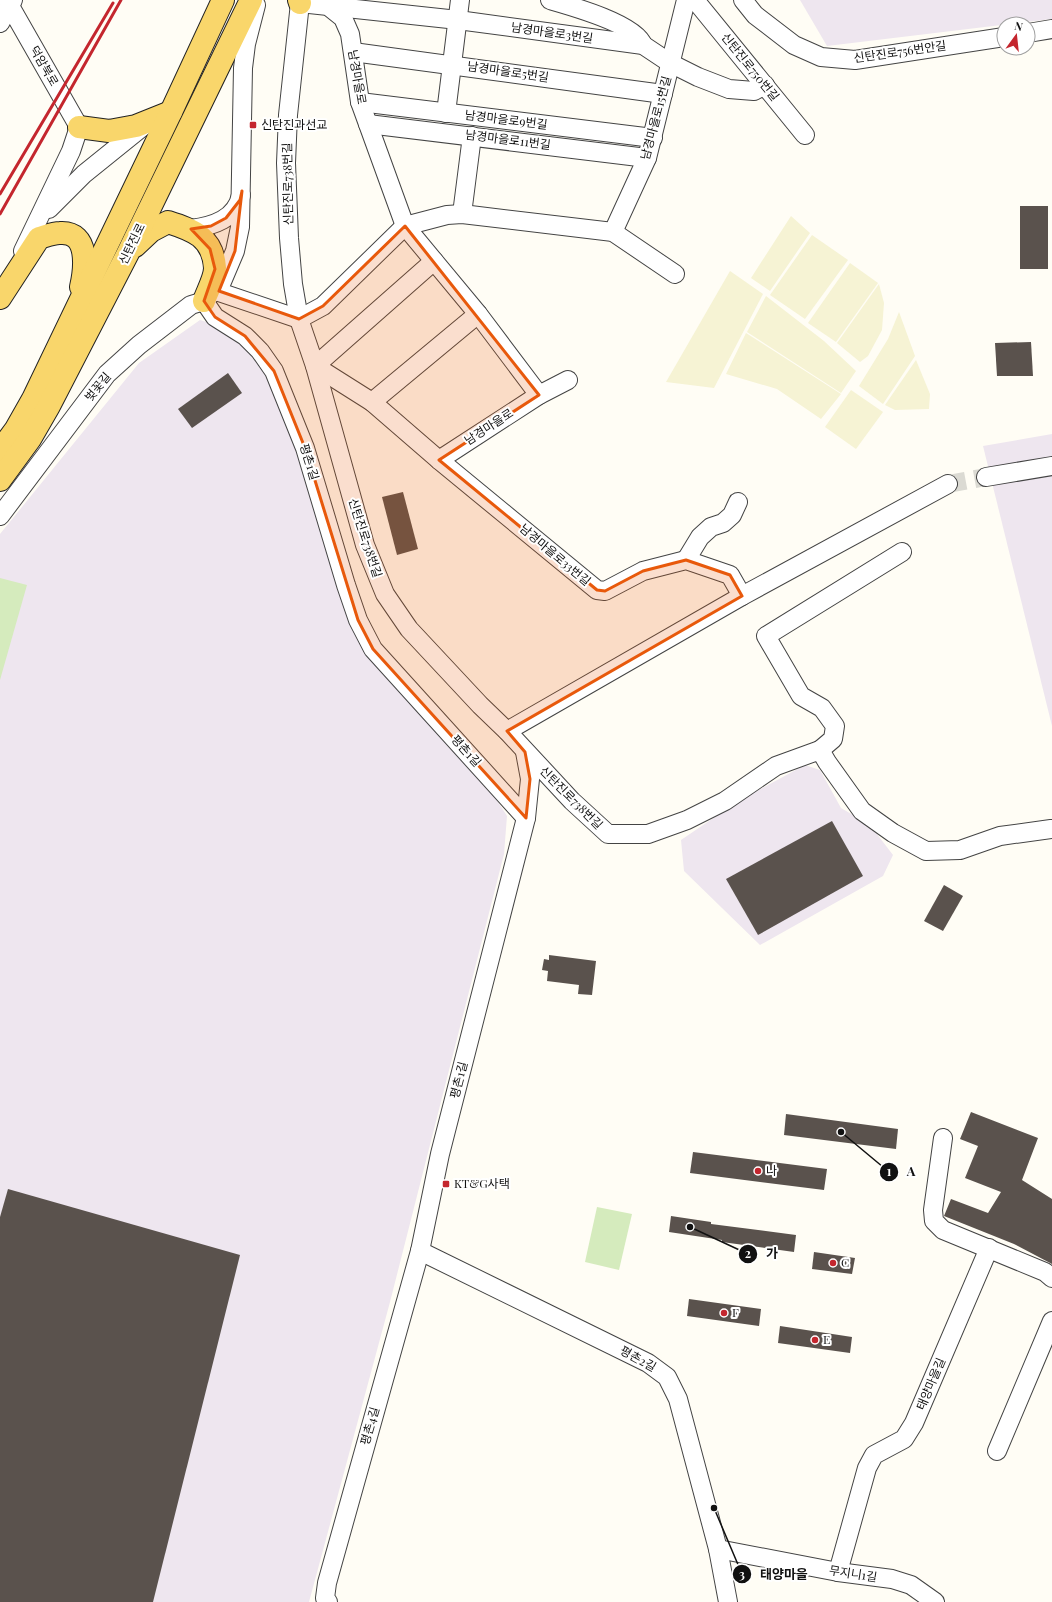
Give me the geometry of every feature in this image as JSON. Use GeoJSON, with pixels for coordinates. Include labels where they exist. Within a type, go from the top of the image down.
{"type":"FeatureCollection","features":[{"type":"Feature","properties":{"kind":"main road","name":"신탄진로"},"geometry":{"type":"LineString","coordinates":[[0,480],[30,439],[41,402],[76,310],[223,0]]}},
{"type":"Feature","properties":{"kind":"main road","name":"신탄진로"},"geometry":{"type":"LineString","coordinates":[[0,451],[16,429],[41,402],[128,253],[256,3]]}},
{"type":"Feature","properties":{"kind":"main road"},"geometry":{"type":"LineString","coordinates":[[79,127],[109,131],[136,126],[171,112]]}},
{"type":"Feature","properties":{"kind":"main road"},"geometry":{"type":"LineString","coordinates":[[128,253],[151,231],[168,222],[191,229],[205,240],[210,249],[215,269],[214,292]]}},
{"type":"Feature","properties":{"kind":"main road"},"geometry":{"type":"LineString","coordinates":[[0,298],[39,238],[62,232],[72,236],[81,243],[84,255],[84,274],[76,310]]}},
{"type":"Feature","properties":{"kind":"street"},"geometry":{"type":"LineString","coordinates":[[446,113],[460,0]]}},
{"type":"Feature","properties":{"kind":"street"},"geometry":{"type":"LineString","coordinates":[[550,0],[586,11],[620,25],[638,36],[643,45]]}},
{"type":"Feature","properties":{"kind":"street","name":"남경마을로15번길"},"geometry":{"type":"LineString","coordinates":[[613,232],[647,158],[686,0]]}},
{"type":"Feature","properties":{"kind":"street","name":"신탄진로750번길"},"geometry":{"type":"LineString","coordinates":[[695,0],[805,135]]}},
{"type":"Feature","properties":{"kind":"street","name":"신탄진로756번안길"},"geometry":{"type":"LineString","coordinates":[[743,0],[755,15],[794,45],[821,57],[855,60],[996,38]]}},
{"type":"Feature","properties":{"kind":"street"},"geometry":{"type":"LineString","coordinates":[[0,23],[8,1]]}},
{"type":"Feature","properties":{"kind":"street","name":"덕암북로"},"geometry":{"type":"LineString","coordinates":[[8,1],[79,127]]}},
{"type":"Feature","properties":{"kind":"street"},"geometry":{"type":"LineString","coordinates":[[299,1],[328,6]]}},
{"type":"Feature","properties":{"kind":"street","name":"신탄진로738번길"},"geometry":{"type":"LineString","coordinates":[[299,1],[288,115],[286,163],[291,269],[299,319],[315,366],[365,545],[386,594],[409,629],[480,705],[507,731],[525,752],[608,834],[648,834],[687,820],[725,801],[776,766],[820,750]]}},
{"type":"Feature","properties":{"kind":"street"},"geometry":{"type":"LineString","coordinates":[[256,3],[243,68],[242,191],[240,227],[235,251],[214,292],[299,319],[323,306],[405,226],[447,215],[462,214],[613,232],[675,274]]}},
{"type":"Feature","properties":{"kind":"street","name":"남경마을로3번길"},"geometry":{"type":"LineString","coordinates":[[328,6],[458,20],[643,45],[670,63],[698,77],[729,89],[754,91],[765,85]]}},
{"type":"Feature","properties":{"kind":"street","name":"남경마을로"},"geometry":{"type":"LineString","coordinates":[[328,6],[343,18],[350,34],[360,102],[405,226],[478,314],[539,394]]}},
{"type":"Feature","properties":{"kind":"street"},"geometry":{"type":"LineString","coordinates":[[1036,32],[1052,30]]}},
{"type":"Feature","properties":{"kind":"street","name":"남경마을로5번길"},"geometry":{"type":"LineString","coordinates":[[353,52],[452,64],[664,94]]}},
{"type":"Feature","properties":{"kind":"street","name":"남경마을로9번길"},"geometry":{"type":"LineString","coordinates":[[360,102],[653,138]]}},
{"type":"Feature","properties":{"kind":"street"},"geometry":{"type":"LineString","coordinates":[[39,219],[84,174],[150,121]]}},
{"type":"Feature","properties":{"kind":"street","name":"남경마을로11번길"},"geometry":{"type":"LineString","coordinates":[[368,124],[647,158]]}},
{"type":"Feature","properties":{"kind":"street"},"geometry":{"type":"LineString","coordinates":[[0,298],[71,151],[79,127]]}},
{"type":"Feature","properties":{"kind":"street"},"geometry":{"type":"LineString","coordinates":[[462,214],[472,136]]}},
{"type":"Feature","properties":{"kind":"street"},"geometry":{"type":"LineString","coordinates":[[191,229],[211,226],[226,218],[240,200],[242,191]]}},
{"type":"Feature","properties":{"kind":"street"},"geometry":{"type":"LineString","coordinates":[[434,261],[315,366],[372,402],[439,460]]}},
{"type":"Feature","properties":{"kind":"street","name":"벚꽃길"},"geometry":{"type":"LineString","coordinates":[[0,516],[107,374],[139,345],[191,305],[214,292]]}},
{"type":"Feature","properties":{"kind":"street","name":"평촌1길"},"geometry":{"type":"LineString","coordinates":[[214,292],[215,317],[246,336],[260,351],[274,371],[305,448],[356,613],[372,649],[526,818],[440,1154],[420,1251]]}},
{"type":"Feature","properties":{"kind":"street"},"geometry":{"type":"LineString","coordinates":[[372,402],[478,314]]}},
{"type":"Feature","properties":{"kind":"street","name":"남경마을로"},"geometry":{"type":"LineString","coordinates":[[439,460],[539,394],[568,380]]}},
{"type":"Feature","properties":{"kind":"street","name":"남경마을로33번길"},"geometry":{"type":"LineString","coordinates":[[439,460],[597,590],[605,591],[643,571],[686,560]]}},
{"type":"Feature","properties":{"kind":"street"},"geometry":{"type":"LineString","coordinates":[[986,477],[1052,466]]}},
{"type":"Feature","properties":{"kind":"street"},"geometry":{"type":"LineString","coordinates":[[507,731],[742,596],[948,484]]}},
{"type":"Feature","properties":{"kind":"street"},"geometry":{"type":"LineString","coordinates":[[738,502],[732,515],[722,523],[711,527],[700,537],[686,560],[730,575],[742,596]]}},
{"type":"Feature","properties":{"kind":"street"},"geometry":{"type":"LineString","coordinates":[[902,552],[766,636],[801,696],[822,708],[835,726],[833,739],[820,750],[862,811],[893,833],[926,851],[960,850],[1000,836],[1051,829]]}},
{"type":"Feature","properties":{"kind":"street"},"geometry":{"type":"LineString","coordinates":[[525,752],[530,779],[526,818]]}},
{"type":"Feature","properties":{"kind":"street"},"geometry":{"type":"LineString","coordinates":[[943,1138],[933,1210],[934,1221],[943,1230],[1045,1272],[1052,1278]]}},
{"type":"Feature","properties":{"kind":"street","name":"태양마을길"},"geometry":{"type":"LineString","coordinates":[[838,1572],[867,1468],[874,1456],[904,1439],[914,1423],[989,1248]]}},
{"type":"Feature","properties":{"kind":"street","name":"평촌2길"},"geometry":{"type":"LineString","coordinates":[[420,1251],[648,1363],[667,1377],[678,1399],[718,1549],[728,1602]]}},
{"type":"Feature","properties":{"kind":"street","name":"평촌4길"},"geometry":{"type":"LineString","coordinates":[[328,1602],[325,1598],[327,1583],[420,1251]]}},
{"type":"Feature","properties":{"kind":"street"},"geometry":{"type":"LineString","coordinates":[[997,1452],[1052,1321]]}},
{"type":"Feature","properties":{"kind":"street","name":"무지니1길"},"geometry":{"type":"LineString","coordinates":[[718,1549],[838,1572],[892,1579],[911,1585],[935,1602]]}},
{"type":"Feature","properties":{"kind":"highlighted area"},"geometry":{"type":"Polygon","coordinates":[[[242,191],[235,251],[219,291],[299,319],[323,306],[405,226],[539,395],[439,460],[597,590],[605,591],[643,571],[686,560],[730,575],[737,585],[742,596],[507,731],[525,752],[530,779],[526,818],[373,649],[358,620],[305,448],[274,371],[245,336],[215,317],[204,301],[215,269],[210,249],[191,229],[211,226],[226,218],[240,200],[242,191]]]}},
{"type":"Feature","properties":{"kind":"shaded area"},"geometry":{"type":"Polygon","coordinates":[[[800,0],[1052,0],[1052,19],[1036,21],[1036,16],[996,16],[996,26],[827,46],[800,0]]]}},
{"type":"Feature","properties":{"kind":"shaded area"},"geometry":{"type":"Polygon","coordinates":[[[791,216],[810,233],[770,291],[751,278],[791,216]]]}},
{"type":"Feature","properties":{"kind":"shaded area"},"geometry":{"type":"Polygon","coordinates":[[[812,235],[848,260],[805,319],[770,295],[812,235]]]}},
{"type":"Feature","properties":{"kind":"shaded area"},"geometry":{"type":"Polygon","coordinates":[[[850,263],[878,283],[836,342],[808,323],[850,263]]]}},
{"type":"Feature","properties":{"kind":"shaded area"},"geometry":{"type":"Polygon","coordinates":[[[730,271],[763,294],[714,388],[666,382],[730,271]]]}},
{"type":"Feature","properties":{"kind":"shaded area"},"geometry":{"type":"Polygon","coordinates":[[[879,284],[884,303],[882,330],[868,356],[860,362],[837,343],[879,284]]]}},
{"type":"Feature","properties":{"kind":"shaded area"},"geometry":{"type":"Polygon","coordinates":[[[766,296],[824,341],[856,371],[841,393],[747,332],[766,296]]]}},
{"type":"Feature","properties":{"kind":"shaded area"},"geometry":{"type":"Polygon","coordinates":[[[899,312],[915,356],[883,404],[859,386],[888,339],[899,312]]]}},
{"type":"Feature","properties":{"kind":"shaded area"},"geometry":{"type":"Polygon","coordinates":[[[200,320],[222,327],[259,352],[288,410],[354,629],[374,664],[493,794],[507,816],[504,854],[390,1302],[309,1602],[0,1602],[0,534],[139,363],[200,320]]]}},
{"type":"Feature","properties":{"kind":"shaded area"},"geometry":{"type":"Polygon","coordinates":[[[746,333],[841,394],[821,419],[777,389],[726,374],[746,333]]]}},
{"type":"Feature","properties":{"kind":"shaded area"},"geometry":{"type":"Polygon","coordinates":[[[916,360],[930,394],[929,409],[895,410],[885,405],[916,360]]]}},
{"type":"Feature","properties":{"kind":"shaded area"},"geometry":{"type":"Polygon","coordinates":[[[851,390],[883,412],[856,449],[825,427],[851,390]]]}},
{"type":"Feature","properties":{"kind":"shaded area"},"geometry":{"type":"Polygon","coordinates":[[[1052,434],[1052,726],[983,446],[1052,434]]]}},
{"type":"Feature","properties":{"kind":"shaded area"},"geometry":{"type":"Polygon","coordinates":[[[805,765],[820,770],[841,808],[870,825],[893,855],[883,876],[760,945],[684,871],[681,840],[740,800],[805,765]]]}},
{"type":"Feature","properties":{"kind":"green space"},"geometry":{"type":"Polygon","coordinates":[[[0,578],[27,585],[0,680],[0,578]]]}},
{"type":"Feature","properties":{"kind":"green space"},"geometry":{"type":"Polygon","coordinates":[[[597,1207],[632,1214],[619,1270],[585,1262],[597,1207]]]}},
{"type":"Feature","properties":{"kind":"building"},"geometry":{"type":"Polygon","coordinates":[[[1020,206],[1048,206],[1048,269],[1020,269],[1020,206]]]}},
{"type":"Feature","properties":{"kind":"building"},"geometry":{"type":"Polygon","coordinates":[[[1031,342],[1033,376],[997,376],[995,343],[1031,342]]]}},
{"type":"Feature","properties":{"kind":"building"},"geometry":{"type":"Polygon","coordinates":[[[228,373],[242,393],[192,428],[178,409],[228,373]]]}},
{"type":"Feature","properties":{"kind":"building"},"geometry":{"type":"Polygon","coordinates":[[[403,492],[418,549],[397,555],[382,497],[403,492]]]}},
{"type":"Feature","properties":{"kind":"building"},"geometry":{"type":"Polygon","coordinates":[[[832,821],[863,876],[758,935],[726,879],[832,821]]]}},
{"type":"Feature","properties":{"kind":"building"},"geometry":{"type":"Polygon","coordinates":[[[944,885],[963,896],[943,931],[924,921],[944,885]]]}},
{"type":"Feature","properties":{"kind":"building"},"geometry":{"type":"Polygon","coordinates":[[[549,955],[596,961],[592,995],[578,994],[579,985],[547,981],[548,971],[542,970],[544,959],[549,960],[549,955]]]}},
{"type":"Feature","properties":{"kind":"building"},"geometry":{"type":"Polygon","coordinates":[[[971,1112],[1038,1138],[1022,1180],[1052,1199],[1052,1264],[1014,1244],[944,1216],[951,1199],[988,1213],[1001,1192],[965,1178],[978,1146],[960,1139],[971,1112]]]}},
{"type":"Feature","properties":{"kind":"building"},"geometry":{"type":"Polygon","coordinates":[[[786,1114],[898,1129],[896,1149],[784,1135],[786,1114]]]}},
{"type":"Feature","properties":{"kind":"building","name":"나"},"geometry":{"type":"Polygon","coordinates":[[[693,1152],[827,1169],[824,1190],[690,1173],[693,1152]]]}},
{"type":"Feature","properties":{"kind":"building"},"geometry":{"type":"Polygon","coordinates":[[[8,1189],[240,1255],[153,1602],[0,1602],[0,1217],[8,1189]]]}},
{"type":"Feature","properties":{"kind":"building"},"geometry":{"type":"Polygon","coordinates":[[[671,1216],[711,1222],[711,1224],[796,1235],[794,1252],[722,1242],[722,1240],[669,1232],[671,1216]]]}},
{"type":"Feature","properties":{"kind":"building","name":"C"},"geometry":{"type":"Polygon","coordinates":[[[814,1252],[855,1258],[852,1274],[812,1269],[814,1252]]]}},
{"type":"Feature","properties":{"kind":"building","name":"F"},"geometry":{"type":"Polygon","coordinates":[[[689,1299],[761,1309],[759,1326],[687,1316],[689,1299]]]}},
{"type":"Feature","properties":{"kind":"building","name":"E"},"geometry":{"type":"Polygon","coordinates":[[[780,1326],[852,1337],[850,1353],[778,1343],[780,1326]]]}},
{"type":"Feature","properties":{"kind":"tunnel"},"geometry":{"type":"LineString","coordinates":[[948,484],[986,477]]}},
{"type":"Feature","properties":{"kind":"railway"},"geometry":{"type":"LineString","coordinates":[[0,214],[121,0]]}},
{"type":"Feature","properties":{"kind":"railway"},"geometry":{"type":"LineString","coordinates":[[0,194],[113,3]]}},
{"type":"Feature","properties":{"kind":"place","name":"신탄진과선교"},"geometry":{"type":"Point","coordinates":[253,125]}},
{"type":"Feature","properties":{"kind":"place","name":"A"},"geometry":{"type":"Point","coordinates":[841,1132]}},
{"type":"Feature","properties":{"kind":"place","name":"나"},"geometry":{"type":"Point","coordinates":[758,1171]}},
{"type":"Feature","properties":{"kind":"place","name":"KT&G사택"},"geometry":{"type":"Point","coordinates":[446,1184]}},
{"type":"Feature","properties":{"kind":"place","name":"가"},"geometry":{"type":"Point","coordinates":[690,1227]}},
{"type":"Feature","properties":{"kind":"place","name":"C"},"geometry":{"type":"Point","coordinates":[833,1263]}},
{"type":"Feature","properties":{"kind":"place","name":"F"},"geometry":{"type":"Point","coordinates":[724,1313]}},
{"type":"Feature","properties":{"kind":"place","name":"E"},"geometry":{"type":"Point","coordinates":[815,1340]}},
{"type":"Feature","properties":{"kind":"place","name":"태양마을"},"geometry":{"type":"Point","coordinates":[714,1508]}}]}
